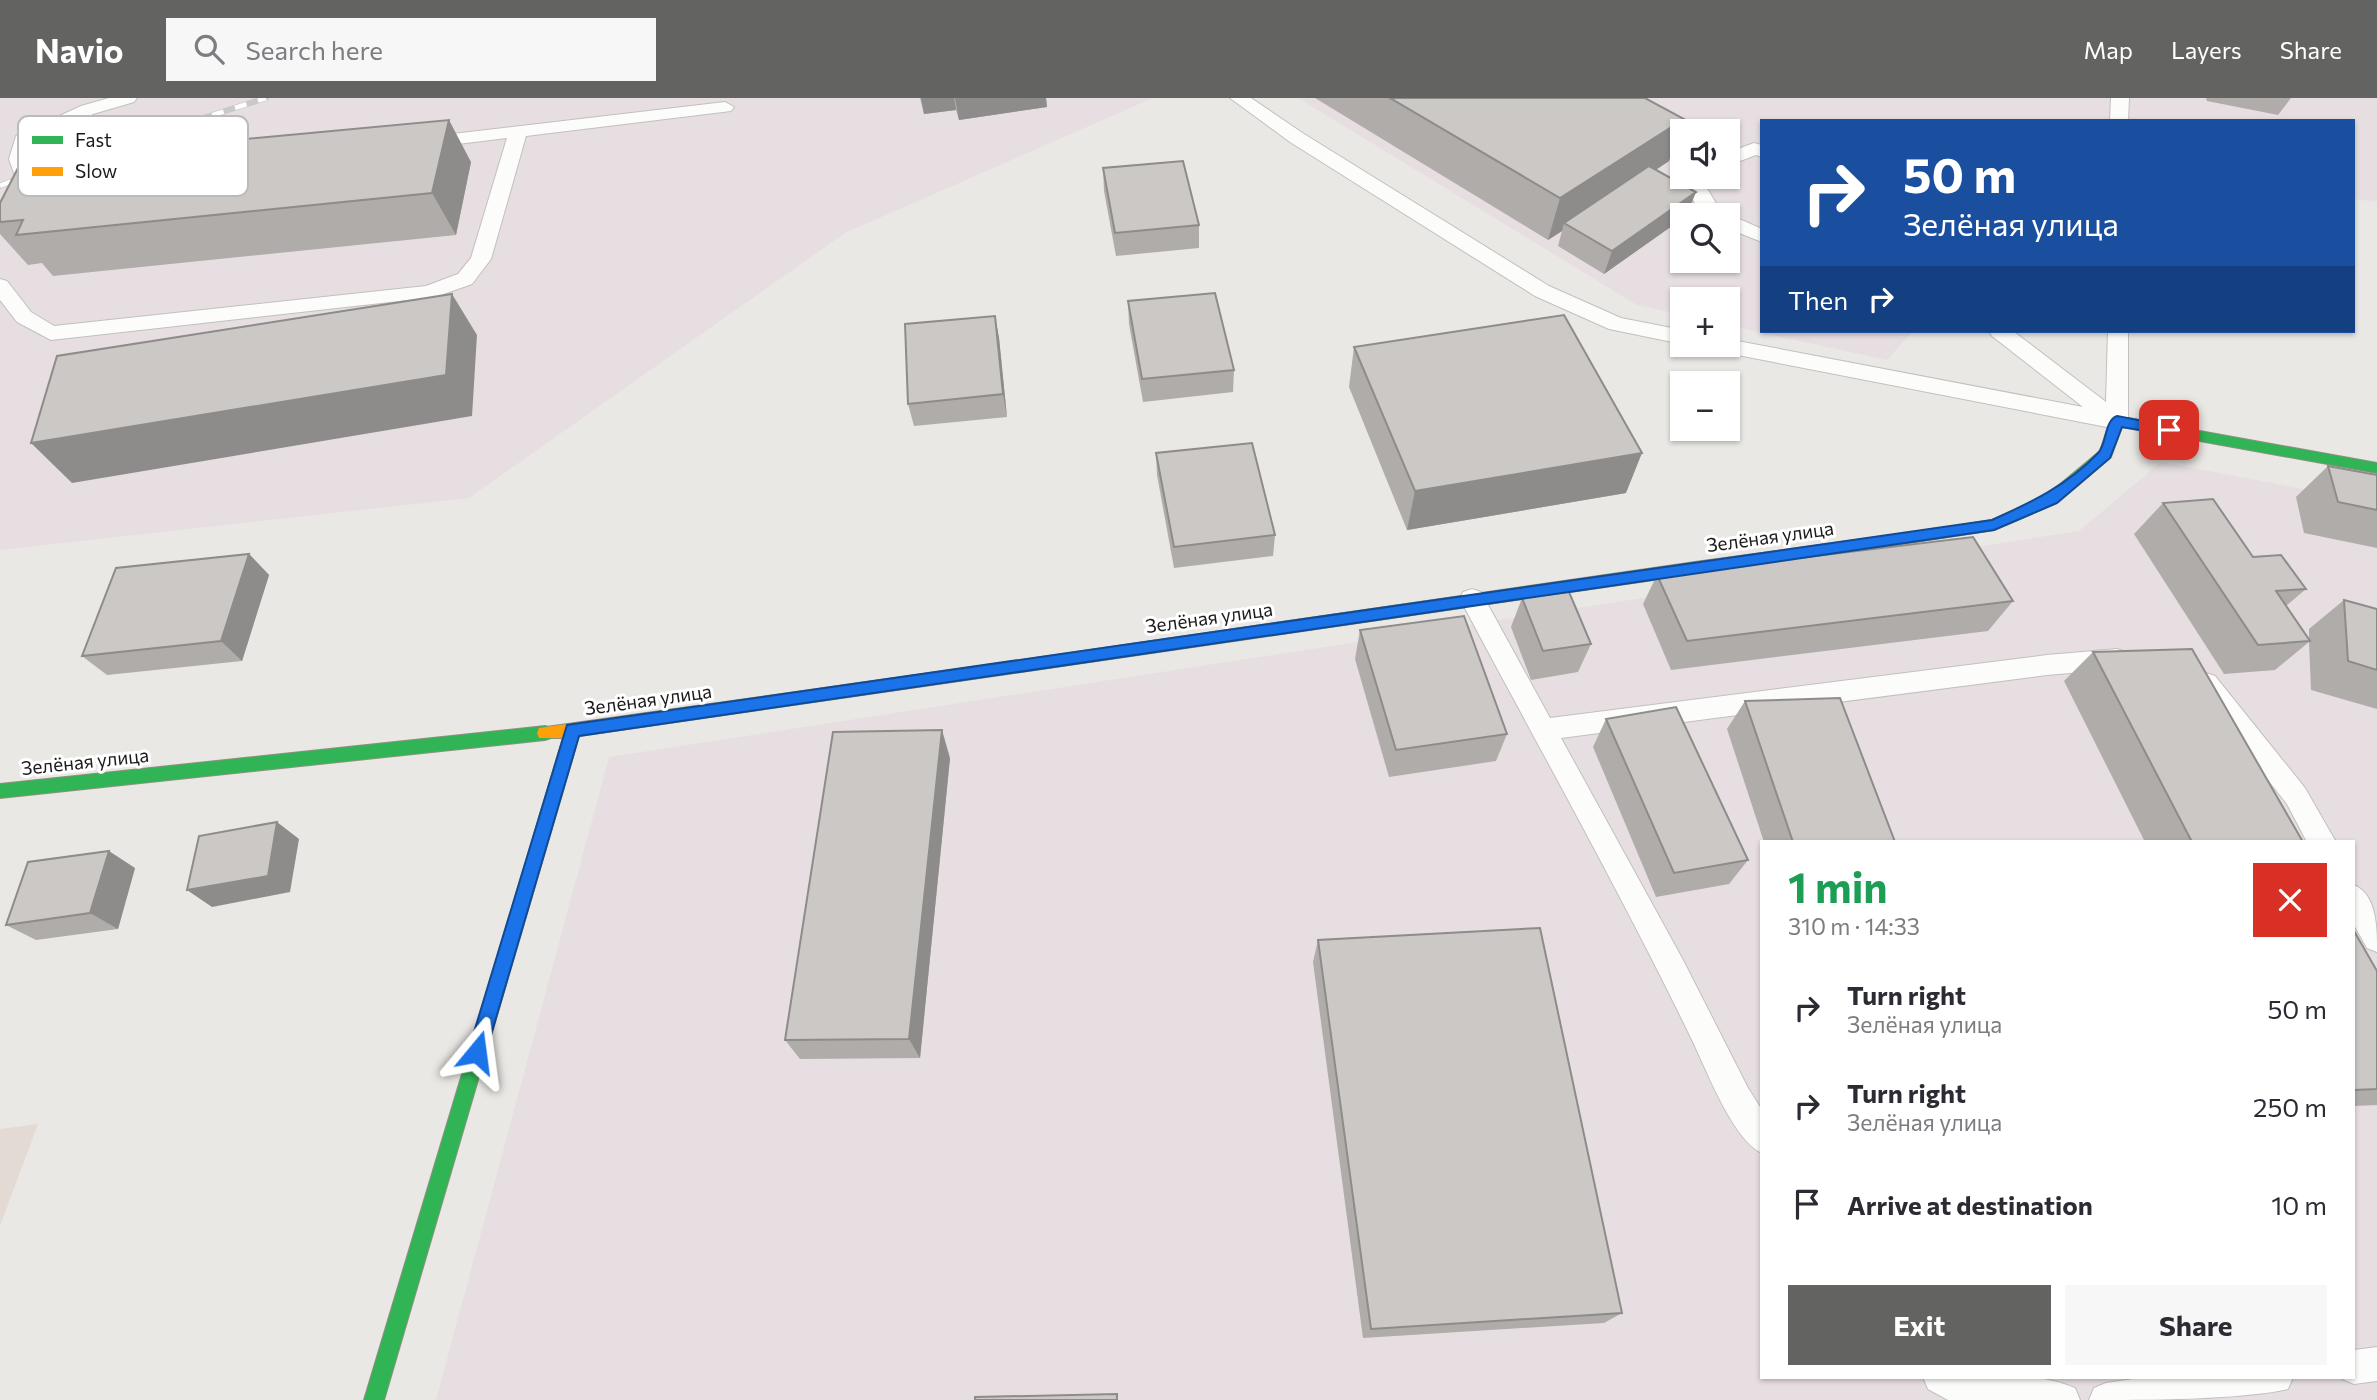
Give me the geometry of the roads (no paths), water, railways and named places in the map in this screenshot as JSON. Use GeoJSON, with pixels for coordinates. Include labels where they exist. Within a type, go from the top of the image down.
{"type":"FeatureCollection","features":[{"type":"Feature","properties":{"kind":"street"},"geometry":{"type":"LineString","coordinates":[[2117,421],[2377,468]]}},
{"type":"Feature","properties":{"kind":"street","name":"Зелёная улица"},"geometry":{"type":"LineString","coordinates":[[0,791],[573,730],[1994,525],[2052,499],[2106,454],[2117,421]]}},
{"type":"Feature","properties":{"kind":"street"},"geometry":{"type":"LineString","coordinates":[[374,1400],[573,730]]}},
{"type":"Feature","properties":{"kind":"lane"},"geometry":{"type":"LineString","coordinates":[[75,116],[128,98]]}},
{"type":"Feature","properties":{"kind":"lane"},"geometry":{"type":"LineString","coordinates":[[1239,98],[1297,138],[1542,290],[1616,324],[1670,335]]}},
{"type":"Feature","properties":{"kind":"lane"},"geometry":{"type":"LineString","coordinates":[[1602,98],[1670,135]]}},
{"type":"Feature","properties":{"kind":"lane"},"geometry":{"type":"LineString","coordinates":[[2119,119],[2120,98]]}},
{"type":"Feature","properties":{"kind":"lane"},"geometry":{"type":"LineString","coordinates":[[409,144],[725,107]]}},
{"type":"Feature","properties":{"kind":"lane"},"geometry":{"type":"LineString","coordinates":[[0,286],[24,317],[51,333],[428,292],[465,279],[481,260],[517,131]]}},
{"type":"Feature","properties":{"kind":"lane"},"geometry":{"type":"LineString","coordinates":[[1740,155],[1754,149],[1760,150]]}},
{"type":"Feature","properties":{"kind":"lane"},"geometry":{"type":"LineString","coordinates":[[23,199],[26,196]]}},
{"type":"Feature","properties":{"kind":"lane"},"geometry":{"type":"LineString","coordinates":[[1740,227],[1760,235]]}},
{"type":"Feature","properties":{"kind":"lane"},"geometry":{"type":"LineString","coordinates":[[2002,333],[2117,421]]}},
{"type":"Feature","properties":{"kind":"lane"},"geometry":{"type":"LineString","coordinates":[[2117,421],[2118,333]]}},
{"type":"Feature","properties":{"kind":"lane"},"geometry":{"type":"LineString","coordinates":[[1740,348],[2117,421]]}},
{"type":"Feature","properties":{"kind":"lane"},"geometry":{"type":"LineString","coordinates":[[1472,599],[1673,970],[1737,1099],[1760,1134]]}},
{"type":"Feature","properties":{"kind":"lane"},"geometry":{"type":"LineString","coordinates":[[1542,730],[2047,665],[2143,656]]}},
{"type":"Feature","properties":{"kind":"lane"},"geometry":{"type":"LineString","coordinates":[[2182,665],[2195,670],[2296,796],[2321,840]]}},
{"type":"Feature","properties":{"kind":"lane"},"geometry":{"type":"LineString","coordinates":[[2355,900],[2377,939]]}},
{"type":"Feature","properties":{"kind":"lane"},"geometry":{"type":"LineString","coordinates":[[2355,1367],[2377,1364]]}},
{"type":"Feature","properties":{"kind":"lane"},"geometry":{"type":"LineString","coordinates":[[1943,1379],[1948,1383],[2063,1400]]}},
{"type":"Feature","properties":{"kind":"lane"},"geometry":{"type":"LineString","coordinates":[[2106,1400],[2261,1379]]}},
{"type":"Feature","properties":{"kind":"railway"},"geometry":{"type":"LineString","coordinates":[[210,116],[266,98]]}},
{"type":"Feature","properties":{"kind":"railway"},"geometry":{"type":"LineString","coordinates":[[0,186],[18,179]]}}]}
